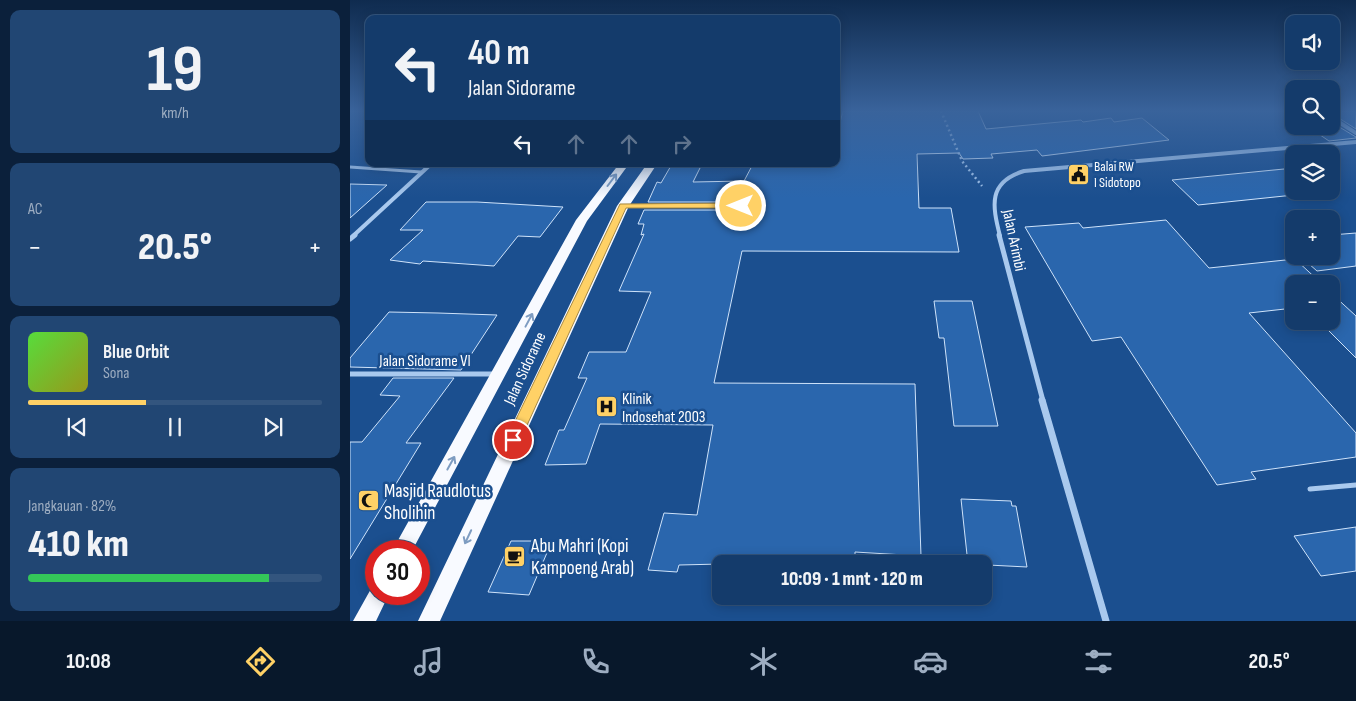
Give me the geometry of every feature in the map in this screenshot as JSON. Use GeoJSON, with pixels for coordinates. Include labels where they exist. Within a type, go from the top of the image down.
{"type":"FeatureCollection","features":[{"type":"Feature","properties":{"kind":"highway","name":"Jalan Sidorame"},"geometry":{"type":"LineString","coordinates":[[408,540],[582,220],[622,167]]}},
{"type":"Feature","properties":{"kind":"highway","name":"Jalan Sidorame"},"geometry":{"type":"LineString","coordinates":[[429,621],[623,206],[650,167]]}},
{"type":"Feature","properties":{"kind":"highway"},"geometry":{"type":"LineString","coordinates":[[364,621],[373,605]]}},
{"type":"Feature","properties":{"kind":"street","name":"Jalan Arimbi"},"geometry":{"type":"LineString","coordinates":[[1106,621],[1020,321],[995,213],[995,193],[1001,182],[1016,173],[1063,166],[1356,142]]}},
{"type":"Feature","properties":{"kind":"street"},"geometry":{"type":"LineString","coordinates":[[350,239],[427,167]]}},
{"type":"Feature","properties":{"kind":"street"},"geometry":{"type":"LineString","coordinates":[[623,206],[741,206]]}},
{"type":"Feature","properties":{"kind":"street","name":"Jalan Sidorame VI"},"geometry":{"type":"LineString","coordinates":[[350,374],[500,374]]}},
{"type":"Feature","properties":{"kind":"lane"},"geometry":{"type":"LineString","coordinates":[[350,167],[421,172]]}},
{"type":"Feature","properties":{"kind":"lane"},"geometry":{"type":"LineString","coordinates":[[1310,489],[1356,485]]}},
{"type":"Feature","properties":{"kind":"path"},"geometry":{"type":"LineString","coordinates":[[951,140],[970,175]]}},
{"type":"Feature","properties":{"kind":"building"},"geometry":{"type":"Polygon","coordinates":[[[840,140],[1169,140],[1042,156],[1037,150],[991,154],[993,158],[963,159],[959,153],[917,154],[919,208],[951,208],[959,252],[742,251],[714,383],[915,384],[921,555],[855,552],[855,555],[712,555],[712,564],[679,565],[677,572],[648,570],[664,513],[697,515],[713,425],[600,424],[586,464],[545,465],[559,430],[564,430],[587,378],[578,378],[589,352],[626,352],[651,292],[619,291],[644,234],[641,235],[644,224],[638,224],[644,210],[741,210],[744,207],[741,202],[648,202],[657,182],[661,183],[670,167],[700,167],[693,182],[744,181],[751,167],[840,167],[840,140]]]}},
{"type":"Feature","properties":{"kind":"building"},"geometry":{"type":"Polygon","coordinates":[[[1284,169],[1285,196],[1198,205],[1172,180],[1284,169]]]}},
{"type":"Feature","properties":{"kind":"building"},"geometry":{"type":"Polygon","coordinates":[[[350,184],[387,185],[350,218],[350,184]]]}},
{"type":"Feature","properties":{"kind":"building"},"geometry":{"type":"Polygon","coordinates":[[[426,202],[477,202],[563,207],[540,237],[518,236],[494,266],[423,261],[420,264],[390,260],[423,230],[400,230],[426,202]]]}},
{"type":"Feature","properties":{"kind":"building"},"geometry":{"type":"Polygon","coordinates":[[[1166,220],[1209,268],[1285,260],[1285,265],[1301,265],[1312,275],[1285,275],[1285,309],[1249,313],[1356,433],[1356,457],[1251,472],[1256,479],[1217,485],[1121,337],[1092,341],[1025,227],[1079,223],[1083,228],[1166,220]]]}},
{"type":"Feature","properties":{"kind":"building"},"geometry":{"type":"Polygon","coordinates":[[[1356,233],[1356,266],[1317,271],[1310,265],[1340,265],[1340,234],[1356,233]]]}},
{"type":"Feature","properties":{"kind":"building"},"geometry":{"type":"Polygon","coordinates":[[[934,301],[972,301],[998,426],[954,426],[944,338],[939,338],[934,301]]]}},
{"type":"Feature","properties":{"kind":"building"},"geometry":{"type":"Polygon","coordinates":[[[1340,301],[1356,316],[1356,358],[1328,330],[1340,330],[1340,301]]]}},
{"type":"Feature","properties":{"kind":"building"},"geometry":{"type":"Polygon","coordinates":[[[389,312],[497,315],[461,370],[350,367],[350,358],[389,312]]]}},
{"type":"Feature","properties":{"kind":"building"},"geometry":{"type":"Polygon","coordinates":[[[393,378],[454,378],[406,443],[421,443],[350,559],[350,442],[362,442],[400,396],[380,395],[393,378]]]}},
{"type":"Feature","properties":{"kind":"building"},"geometry":{"type":"Polygon","coordinates":[[[961,499],[1011,501],[1012,506],[1016,506],[1027,567],[992,565],[992,555],[967,555],[961,499]]]}},
{"type":"Feature","properties":{"kind":"building"},"geometry":{"type":"Polygon","coordinates":[[[1356,527],[1356,571],[1321,576],[1294,536],[1356,527]]]}},
{"type":"Feature","properties":{"kind":"building"},"geometry":{"type":"Polygon","coordinates":[[[511,541],[552,541],[529,595],[488,592],[511,541]]]}},
{"type":"Feature","properties":{"kind":"place","name":"Balai RW I Sidotopo"},"geometry":{"type":"Point","coordinates":[1078,174]}},
{"type":"Feature","properties":{"kind":"place","name":"Klinik Indosehat 2003"},"geometry":{"type":"Point","coordinates":[606,407]}},
{"type":"Feature","properties":{"kind":"place","name":"Masjid Raudlotus Sholihin"},"geometry":{"type":"Point","coordinates":[368,501]}},
{"type":"Feature","properties":{"kind":"place","name":"Abu Mahri (Kopi Kampoeng Arab)"},"geometry":{"type":"Point","coordinates":[515,556]}},
{"type":"Feature","properties":{"kind":"route"},"geometry":{"type":"LineString","coordinates":[[513,440],[623,206],[741,206]]}}]}
